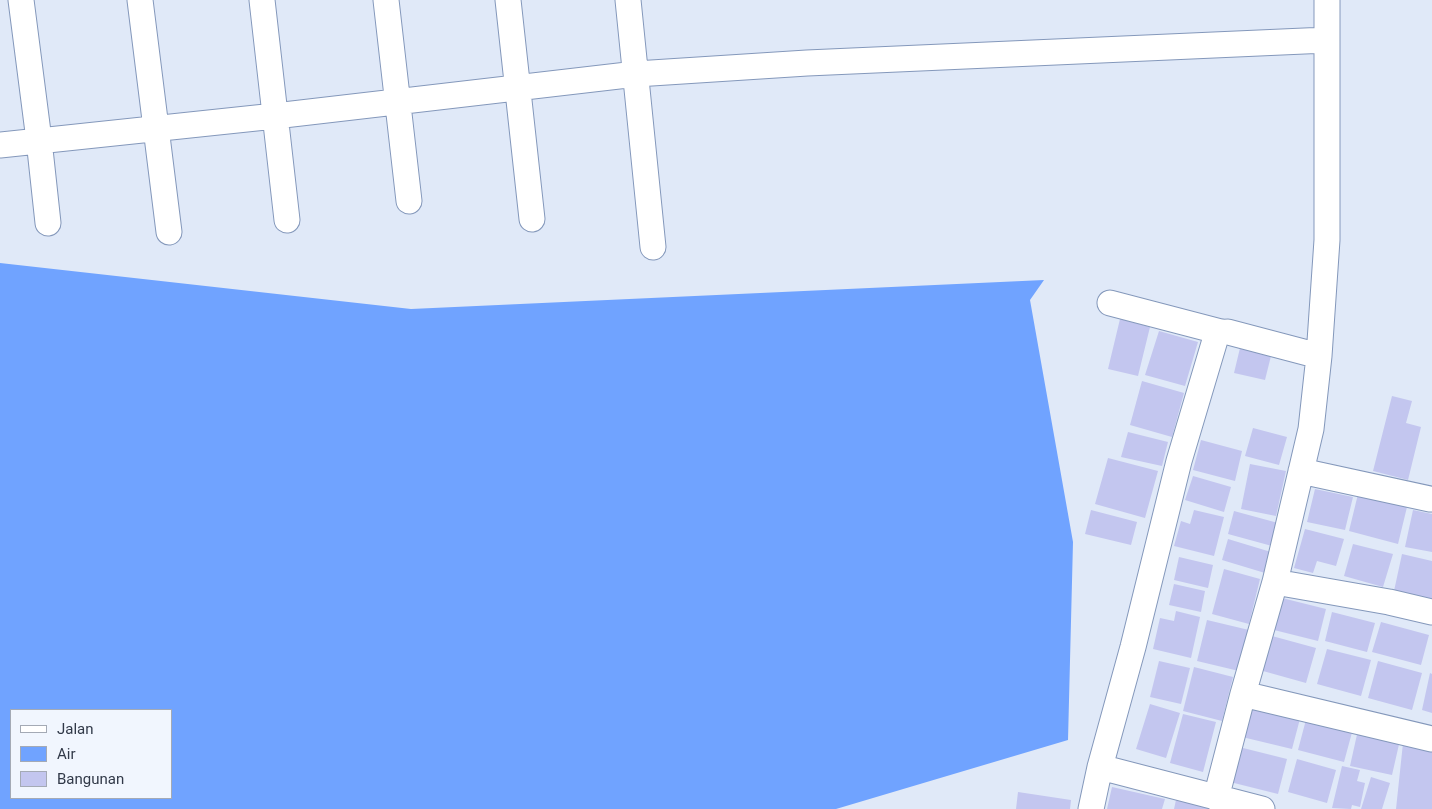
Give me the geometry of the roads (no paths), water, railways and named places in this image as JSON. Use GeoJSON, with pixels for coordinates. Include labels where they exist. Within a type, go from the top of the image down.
{"type":"FeatureCollection","features":[{"type":"Feature","properties":{"kind":"street"},"geometry":{"type":"LineString","coordinates":[[21,0],[48,223]]}},
{"type":"Feature","properties":{"kind":"street"},"geometry":{"type":"LineString","coordinates":[[140,0],[169,232]]}},
{"type":"Feature","properties":{"kind":"street"},"geometry":{"type":"LineString","coordinates":[[262,0],[287,220]]}},
{"type":"Feature","properties":{"kind":"street"},"geometry":{"type":"LineString","coordinates":[[386,0],[409,201]]}},
{"type":"Feature","properties":{"kind":"street"},"geometry":{"type":"LineString","coordinates":[[508,0],[532,219]]}},
{"type":"Feature","properties":{"kind":"street"},"geometry":{"type":"LineString","coordinates":[[628,0],[654,247]]}},
{"type":"Feature","properties":{"kind":"street"},"geometry":{"type":"LineString","coordinates":[[1216,798],[1275,582],[1311,429],[1319,356],[1327,240],[1327,0]]}},
{"type":"Feature","properties":{"kind":"street"},"geometry":{"type":"LineString","coordinates":[[0,144],[275,116],[636,74],[807,63],[1327,40]]}},
{"type":"Feature","properties":{"kind":"street"},"geometry":{"type":"LineString","coordinates":[[1110,303],[1319,356]]}},
{"type":"Feature","properties":{"kind":"street"},"geometry":{"type":"LineString","coordinates":[[1091,809],[1100,767],[1133,647],[1179,461],[1215,340],[1221,332]]}},
{"type":"Feature","properties":{"kind":"street"},"geometry":{"type":"LineString","coordinates":[[1301,471],[1430,499]]}},
{"type":"Feature","properties":{"kind":"street"},"geometry":{"type":"LineString","coordinates":[[1275,582],[1389,602],[1432,612]]}},
{"type":"Feature","properties":{"kind":"street"},"geometry":{"type":"LineString","coordinates":[[1243,694],[1432,739]]}},
{"type":"Feature","properties":{"kind":"street"},"geometry":{"type":"LineString","coordinates":[[1100,767],[1262,809]]}},
{"type":"Feature","properties":{"kind":"water"},"geometry":{"type":"Polygon","coordinates":[[[0,263],[411,309],[1044,280],[1030,300],[1073,542],[1068,740],[836,809],[0,809],[0,263]]]}}]}
